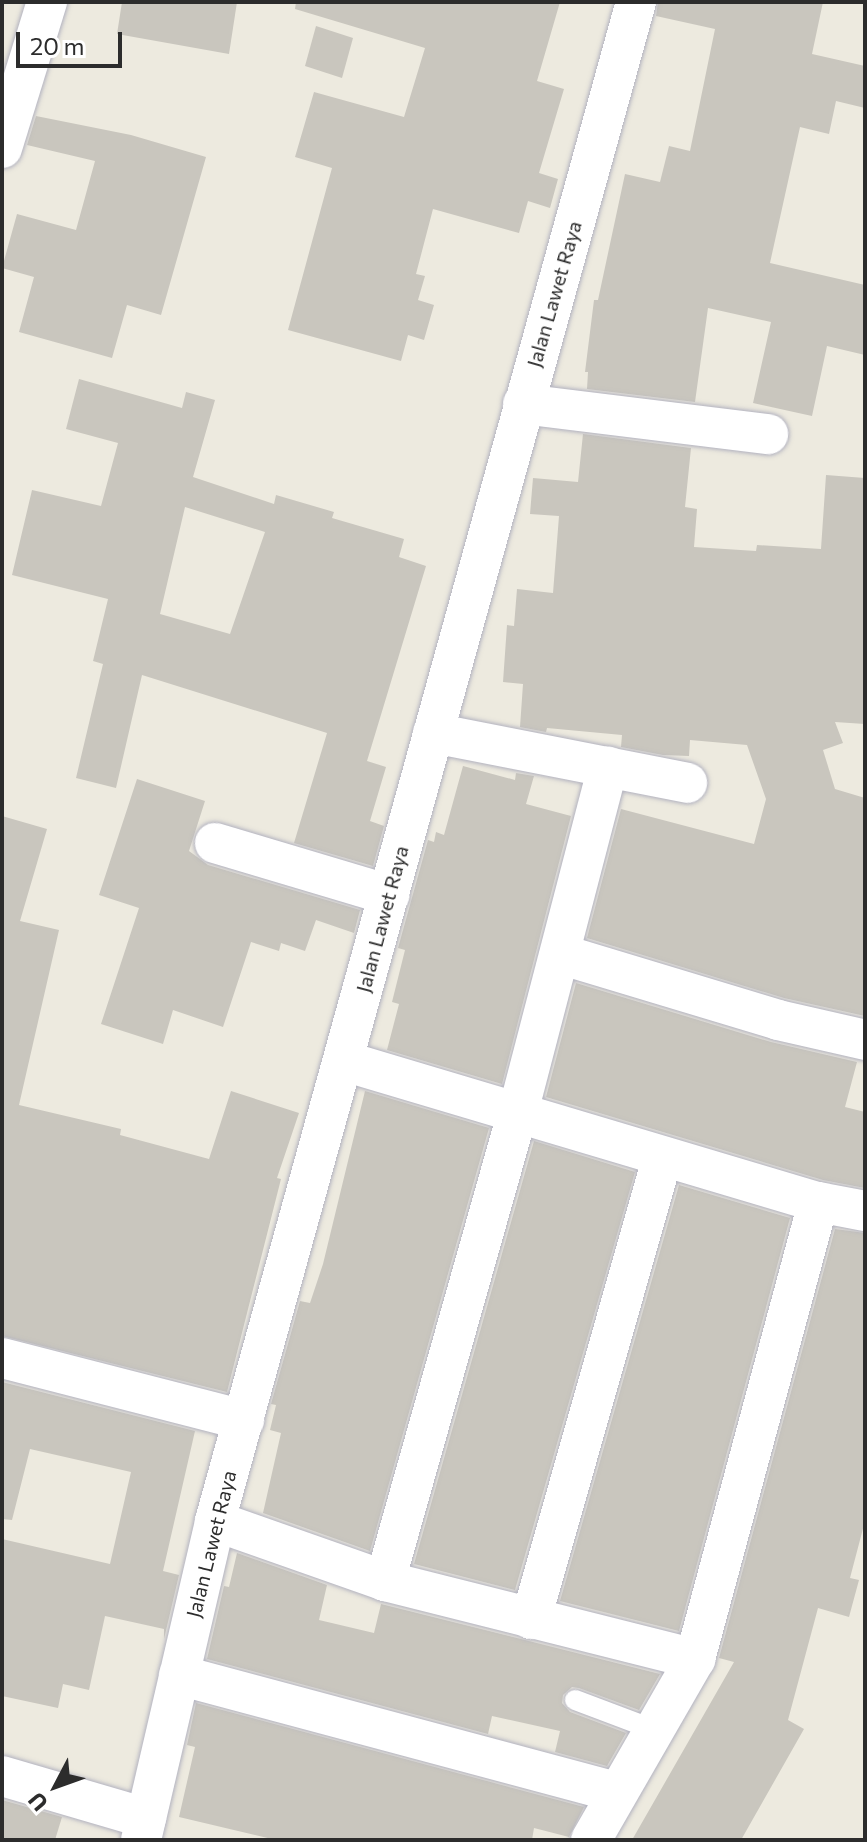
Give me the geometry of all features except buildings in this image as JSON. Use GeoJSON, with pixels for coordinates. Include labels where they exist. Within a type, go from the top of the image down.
{"type":"FeatureCollection","features":[{"type":"Feature","properties":{"kind":"street"},"geometry":{"type":"LineString","coordinates":[[2,148],[47,2]]}},
{"type":"Feature","properties":{"kind":"street","name":"Jalan Lawet Raya"},"geometry":{"type":"LineString","coordinates":[[143,1834],[215,1521],[636,2]]}},
{"type":"Feature","properties":{"kind":"street"},"geometry":{"type":"LineString","coordinates":[[523,404],[768,434]]}},
{"type":"Feature","properties":{"kind":"street"},"geometry":{"type":"LineString","coordinates":[[433,733],[687,783]]}},
{"type":"Feature","properties":{"kind":"street"},"geometry":{"type":"LineString","coordinates":[[385,1581],[518,1112],[608,767]]}},
{"type":"Feature","properties":{"kind":"street"},"geometry":{"type":"LineString","coordinates":[[215,843],[389,895]]}},
{"type":"Feature","properties":{"kind":"street"},"geometry":{"type":"LineString","coordinates":[[560,954],[778,1020],[865,1040]]}},
{"type":"Feature","properties":{"kind":"street"},"geometry":{"type":"LineString","coordinates":[[344,1061],[818,1202],[865,1211]]}},
{"type":"Feature","properties":{"kind":"street"},"geometry":{"type":"LineString","coordinates":[[531,1619],[663,1157]]}},
{"type":"Feature","properties":{"kind":"street"},"geometry":{"type":"LineString","coordinates":[[591,1840],[652,1729],[695,1659],[818,1202]]}},
{"type":"Feature","properties":{"kind":"street"},"geometry":{"type":"LineString","coordinates":[[2,1358],[244,1420]]}},
{"type":"Feature","properties":{"kind":"street"},"geometry":{"type":"LineString","coordinates":[[215,1521],[385,1581],[695,1659]]}},
{"type":"Feature","properties":{"kind":"street"},"geometry":{"type":"LineString","coordinates":[[179,1675],[617,1792]]}},
{"type":"Feature","properties":{"kind":"street"},"geometry":{"type":"LineString","coordinates":[[2,1776],[143,1834]]}},
{"type":"Feature","properties":{"kind":"lane"},"geometry":{"type":"LineString","coordinates":[[575,1700],[652,1729]]}}]}
